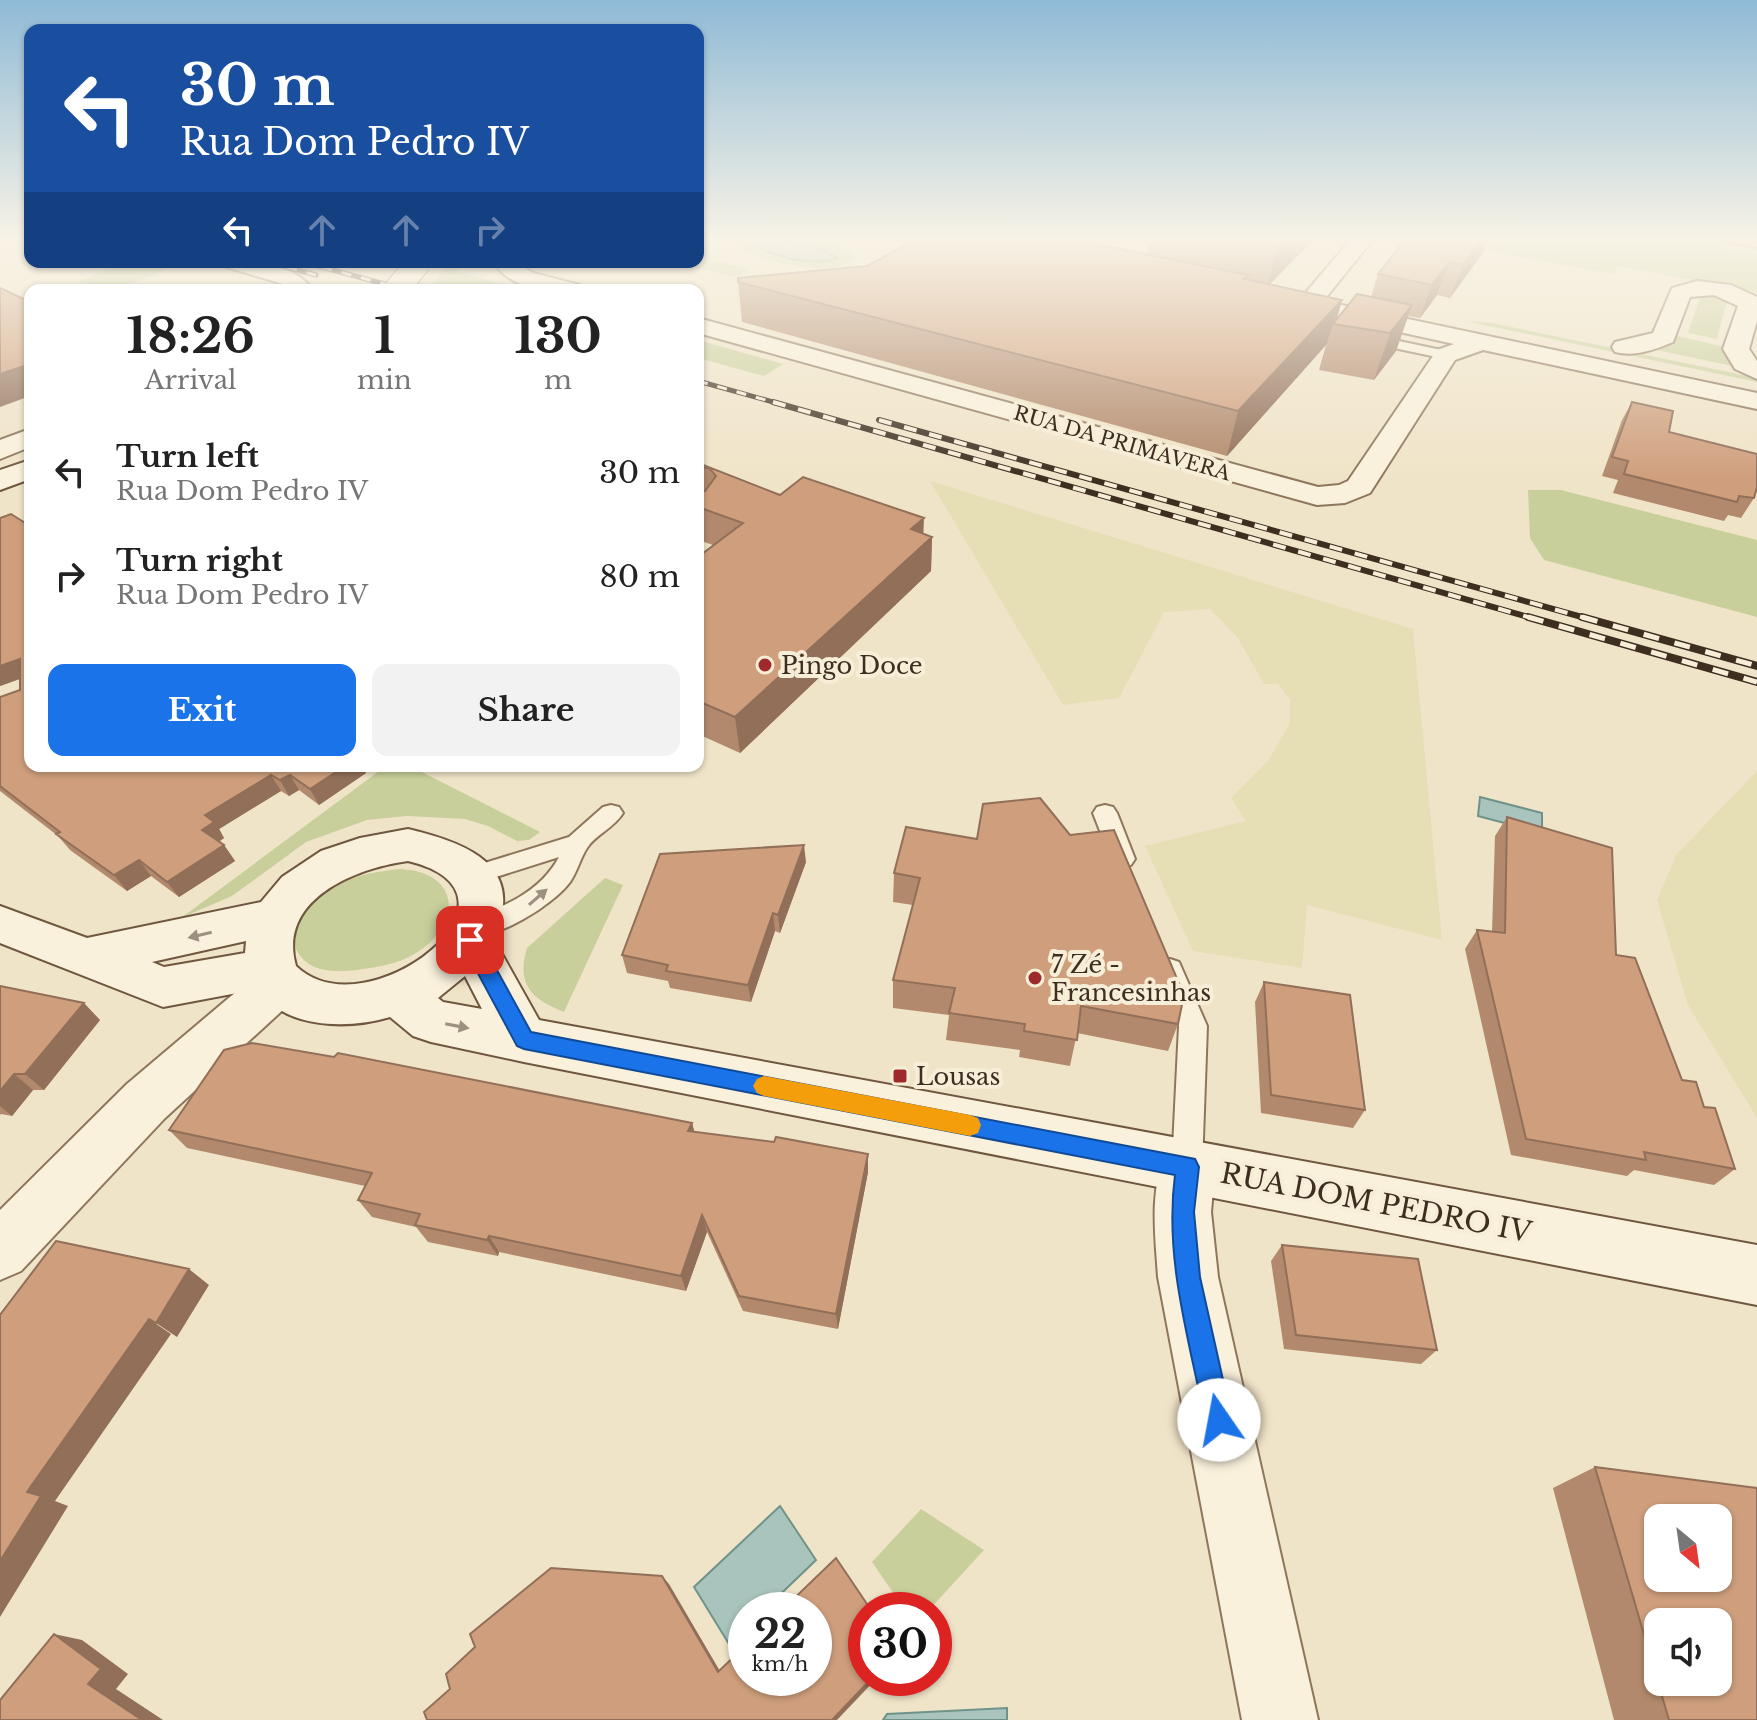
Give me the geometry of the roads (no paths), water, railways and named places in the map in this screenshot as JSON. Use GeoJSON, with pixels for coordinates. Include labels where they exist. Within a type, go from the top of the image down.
{"type":"FeatureCollection","features":[{"type":"Feature","properties":{"kind":"street"},"geometry":{"type":"LineString","coordinates":[[1374,317],[1757,401]]}},
{"type":"Feature","properties":{"kind":"street"},"geometry":{"type":"LineString","coordinates":[[1401,317],[1757,392]]}},
{"type":"Feature","properties":{"kind":"street"},"geometry":{"type":"LineString","coordinates":[[1414,320],[1468,317]]}},
{"type":"Feature","properties":{"kind":"street"},"geometry":{"type":"LineString","coordinates":[[1474,317],[1572,337]]}},
{"type":"Feature","properties":{"kind":"street"},"geometry":{"type":"LineString","coordinates":[[1624,347],[1644,345],[1664,337],[1671,317]]}},
{"type":"Feature","properties":{"kind":"street"},"geometry":{"type":"LineString","coordinates":[[1746,317],[1736,349],[1744,364],[1757,373]]}},
{"type":"Feature","properties":{"kind":"street","name":"RUA DA PRIMAVERA"},"geometry":{"type":"LineString","coordinates":[[704,327],[1317,496],[1345,494],[1359,487],[1446,355]]}},
{"type":"Feature","properties":{"kind":"street"},"geometry":{"type":"LineString","coordinates":[[1446,355],[1481,342]]}},
{"type":"Feature","properties":{"kind":"street"},"geometry":{"type":"LineString","coordinates":[[1598,342],[1669,357]]}},
{"type":"Feature","properties":{"kind":"street"},"geometry":{"type":"LineString","coordinates":[[1713,366],[1757,373]]}},
{"type":"Feature","properties":{"kind":"street"},"geometry":{"type":"LineString","coordinates":[[0,450],[24,440]]}},
{"type":"Feature","properties":{"kind":"street"},"geometry":{"type":"LineString","coordinates":[[0,481],[24,471]]}},
{"type":"Feature","properties":{"kind":"street"},"geometry":{"type":"LineString","coordinates":[[408,845],[436,849],[459,859],[474,875],[481,890],[482,908],[473,933],[452,961],[427,981],[397,995],[360,1004],[324,1004],[295,995],[275,976],[267,943],[284,906],[318,873],[346,858],[377,849],[408,845]]}},
{"type":"Feature","properties":{"kind":"street"},"geometry":{"type":"LineString","coordinates":[[87,957],[284,906]]}},
{"type":"Feature","properties":{"kind":"street"},"geometry":{"type":"LineString","coordinates":[[0,924],[163,987],[275,976]]}},
{"type":"Feature","properties":{"kind":"street"},"geometry":{"type":"LineString","coordinates":[[473,933],[524,1040]]}},
{"type":"Feature","properties":{"kind":"street"},"geometry":{"type":"LineString","coordinates":[[0,1251],[146,1101],[275,976]]}},
{"type":"Feature","properties":{"kind":"street","name":"RUA DOM PEDRO IV"},"geometry":{"type":"LineString","coordinates":[[397,995],[431,1021],[1757,1275]]}},
{"type":"Feature","properties":{"kind":"street"},"geometry":{"type":"LineString","coordinates":[[1187,1167],[1182,1212],[1188,1277],[1280,1720]]}},
{"type":"Feature","properties":{"kind":"lane"},"geometry":{"type":"LineString","coordinates":[[1355,335],[1446,355]]}},
{"type":"Feature","properties":{"kind":"lane"},"geometry":{"type":"LineString","coordinates":[[474,875],[577,843],[611,813]]}},
{"type":"Feature","properties":{"kind":"lane"},"geometry":{"type":"LineString","coordinates":[[1105,813],[1134,884]]}},
{"type":"Feature","properties":{"kind":"lane"},"geometry":{"type":"LineString","coordinates":[[473,933],[525,909],[568,871],[577,843]]}},
{"type":"Feature","properties":{"kind":"lane"},"geometry":{"type":"LineString","coordinates":[[1158,941],[1193,1026],[1187,1167]]}},
{"type":"Feature","properties":{"kind":"water"},"geometry":{"type":"Polygon","coordinates":[[[1480,797],[1542,813],[1542,833],[1478,816],[1480,797]]]}},
{"type":"Feature","properties":{"kind":"water"},"geometry":{"type":"Polygon","coordinates":[[[780,1506],[816,1560],[783,1592],[728,1592],[728,1642],[694,1587],[780,1506]]]}},
{"type":"Feature","properties":{"kind":"water"},"geometry":{"type":"Polygon","coordinates":[[[1007,1708],[1007,1720],[883,1720],[887,1714],[1007,1708]]]}},
{"type":"Feature","properties":{"kind":"railway"},"geometry":{"type":"LineString","coordinates":[[704,383],[780,404]]}},
{"type":"Feature","properties":{"kind":"railway"},"geometry":{"type":"LineString","coordinates":[[773,402],[1535,619]]}},
{"type":"Feature","properties":{"kind":"railway"},"geometry":{"type":"LineString","coordinates":[[879,420],[1589,619]]}},
{"type":"Feature","properties":{"kind":"railway"},"geometry":{"type":"LineString","coordinates":[[1528,617],[1757,682]]}},
{"type":"Feature","properties":{"kind":"railway"},"geometry":{"type":"LineString","coordinates":[[1582,617],[1757,666]]}},
{"type":"Feature","properties":{"kind":"place","name":"Pingo Doce"},"geometry":{"type":"Point","coordinates":[765,665]}},
{"type":"Feature","properties":{"kind":"place","name":"7 Zé - Francesinhas"},"geometry":{"type":"Point","coordinates":[1035,978]}},
{"type":"Feature","properties":{"kind":"place","name":"Lousas"},"geometry":{"type":"Point","coordinates":[900,1076]}}]}
